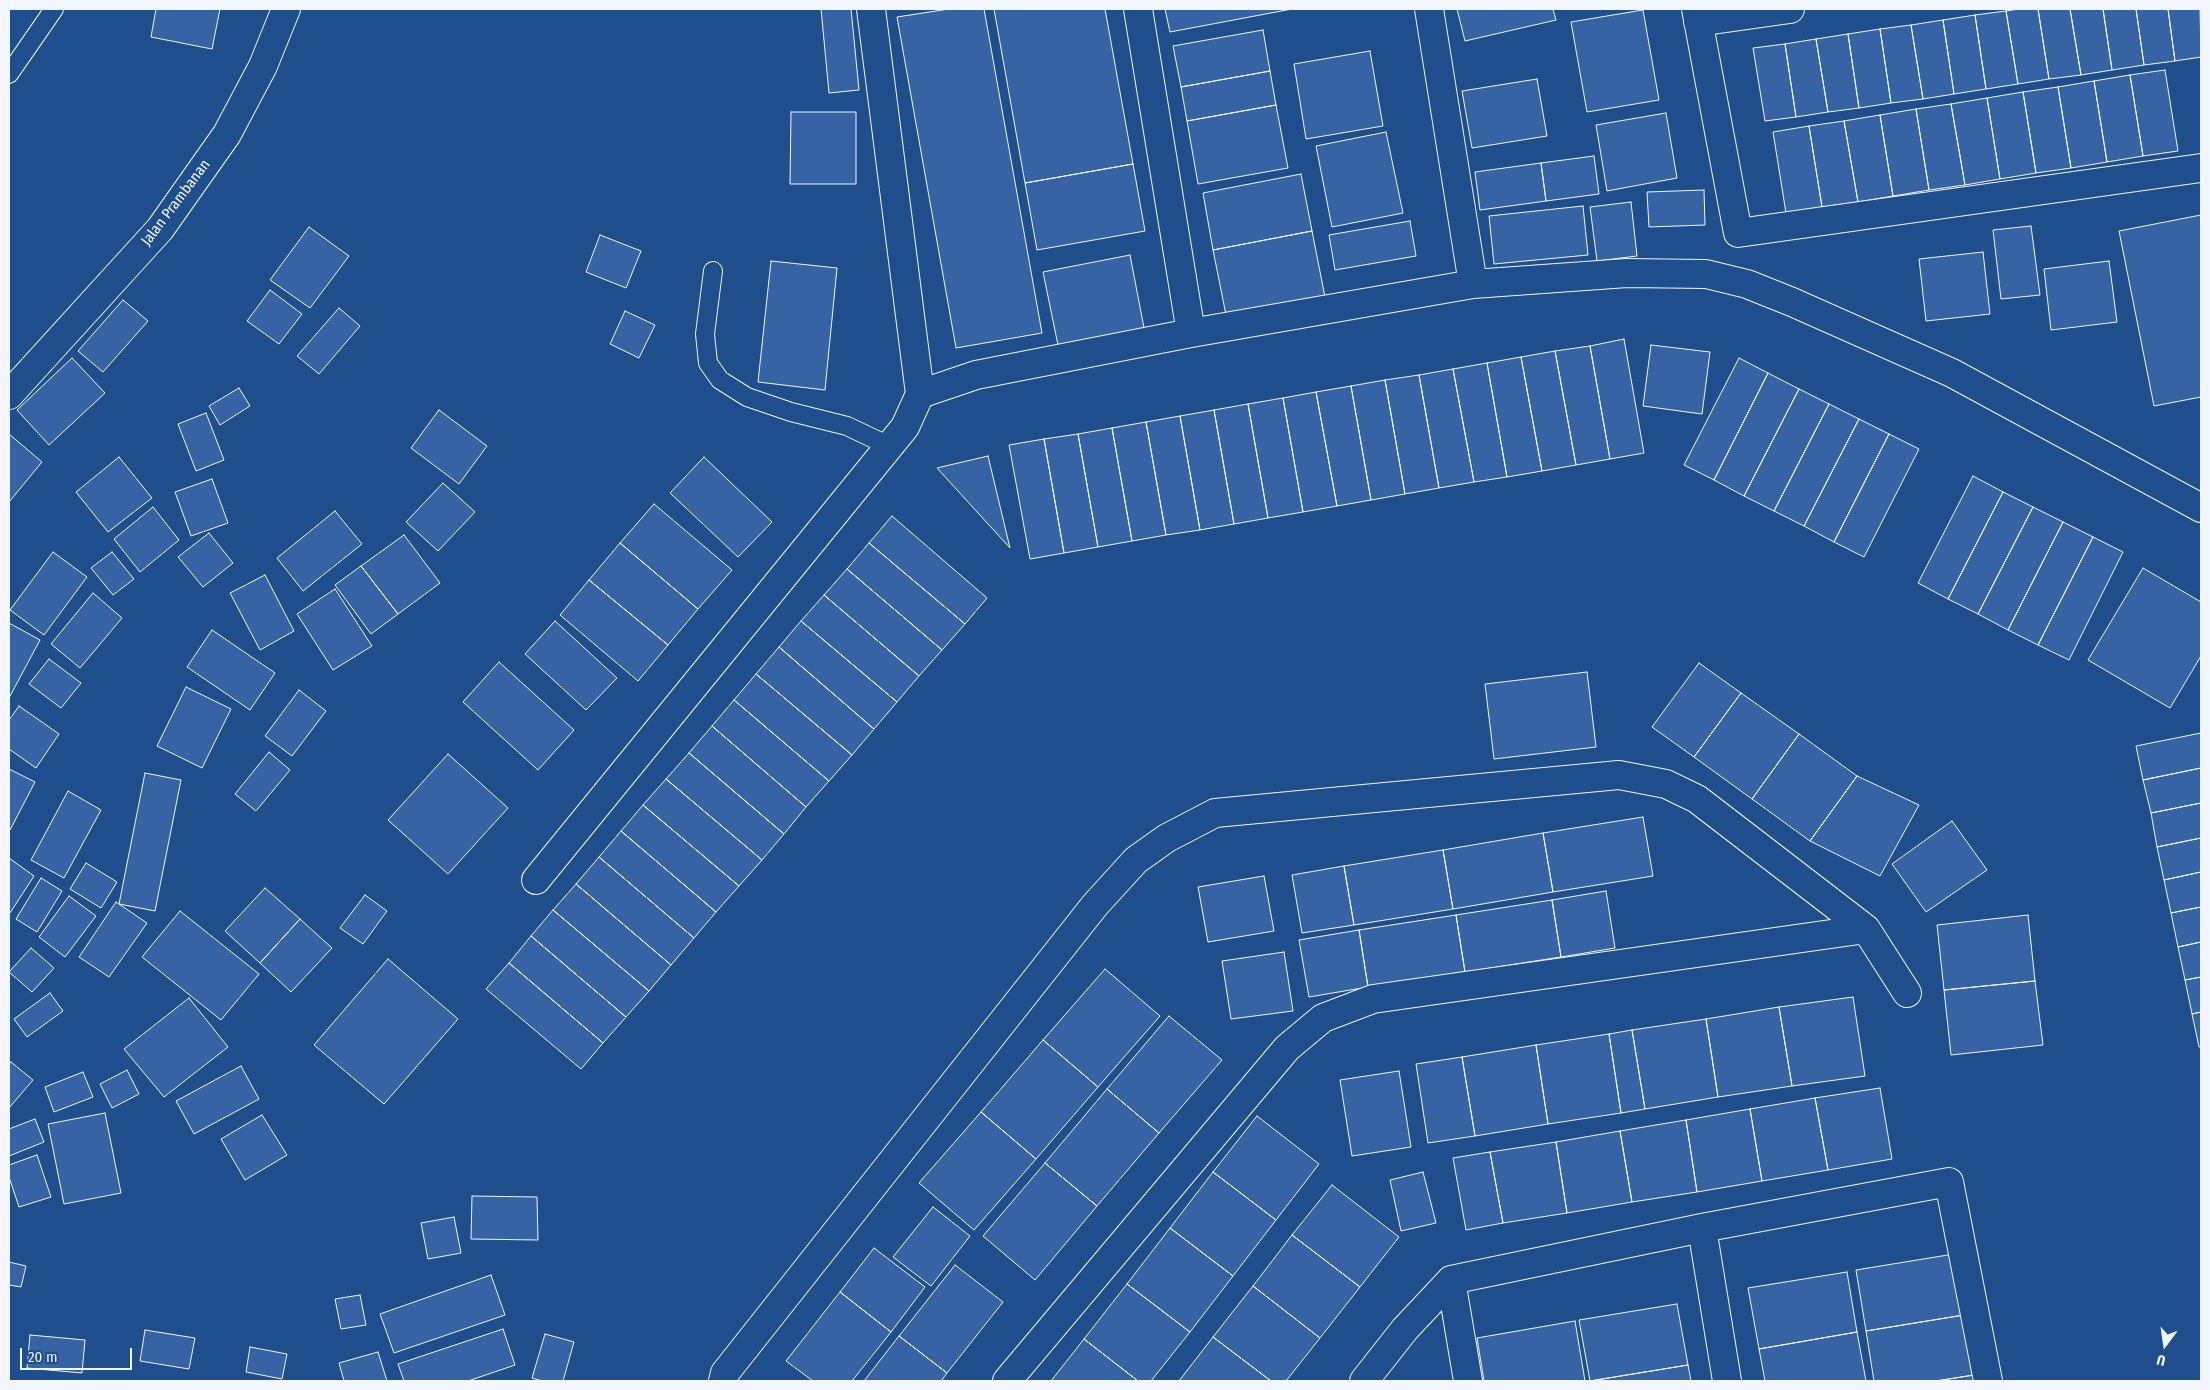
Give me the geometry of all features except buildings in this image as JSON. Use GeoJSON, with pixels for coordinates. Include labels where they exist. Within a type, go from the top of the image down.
{"type":"FeatureCollection","features":[{"type":"Feature","properties":{"kind":"street","name":"Jalan Prambanan"},"geometry":{"type":"LineString","coordinates":[[9,395],[160,229],[227,134],[264,66],[286,9]]}},
{"type":"Feature","properties":{"kind":"street"},"geometry":{"type":"LineString","coordinates":[[536,880],[905,426],[920,394],[871,9]]}},
{"type":"Feature","properties":{"kind":"street"},"geometry":{"type":"LineString","coordinates":[[1138,9],[1191,333]]}},
{"type":"Feature","properties":{"kind":"street"},"geometry":{"type":"LineString","coordinates":[[1430,9],[1473,284]]}},
{"type":"Feature","properties":{"kind":"street"},"geometry":{"type":"LineString","coordinates":[[1790,9],[1697,15],[1738,234],[2201,168]]}},
{"type":"Feature","properties":{"kind":"street"},"geometry":{"type":"LineString","coordinates":[[920,394],[976,375],[1191,333],[1473,284],[1627,273],[1706,274],[1747,284],[1792,302],[1952,373],[2201,508]]}},
{"type":"Feature","properties":{"kind":"street"},"geometry":{"type":"LineString","coordinates":[[723,1381],[726,1373],[1095,905],[1136,860],[1167,838],[1215,813],[1619,775],[1666,784],[1697,799],[1866,929],[1907,993]]}},
{"type":"Feature","properties":{"kind":"street"},"geometry":{"type":"LineString","coordinates":[[1008,1381],[1287,1048],[1323,1018],[1373,999],[1866,929]]}},
{"type":"Feature","properties":{"kind":"street"},"geometry":{"type":"LineString","coordinates":[[1364,1381],[1405,1329],[1451,1280],[1702,1228],[1949,1182],[1988,1381]]}},
{"type":"Feature","properties":{"kind":"street"},"geometry":{"type":"LineString","coordinates":[[1702,1228],[1727,1381]]}},
{"type":"Feature","properties":{"kind":"street"},"geometry":{"type":"LineString","coordinates":[[1451,1280],[1468,1381]]}},
{"type":"Feature","properties":{"kind":"lane"},"geometry":{"type":"LineString","coordinates":[[9,74],[54,9]]}},
{"type":"Feature","properties":{"kind":"lane"},"geometry":{"type":"LineString","coordinates":[[713,271],[705,334],[708,363],[720,380],[747,397],[791,412],[847,426],[889,446]]}}]}
